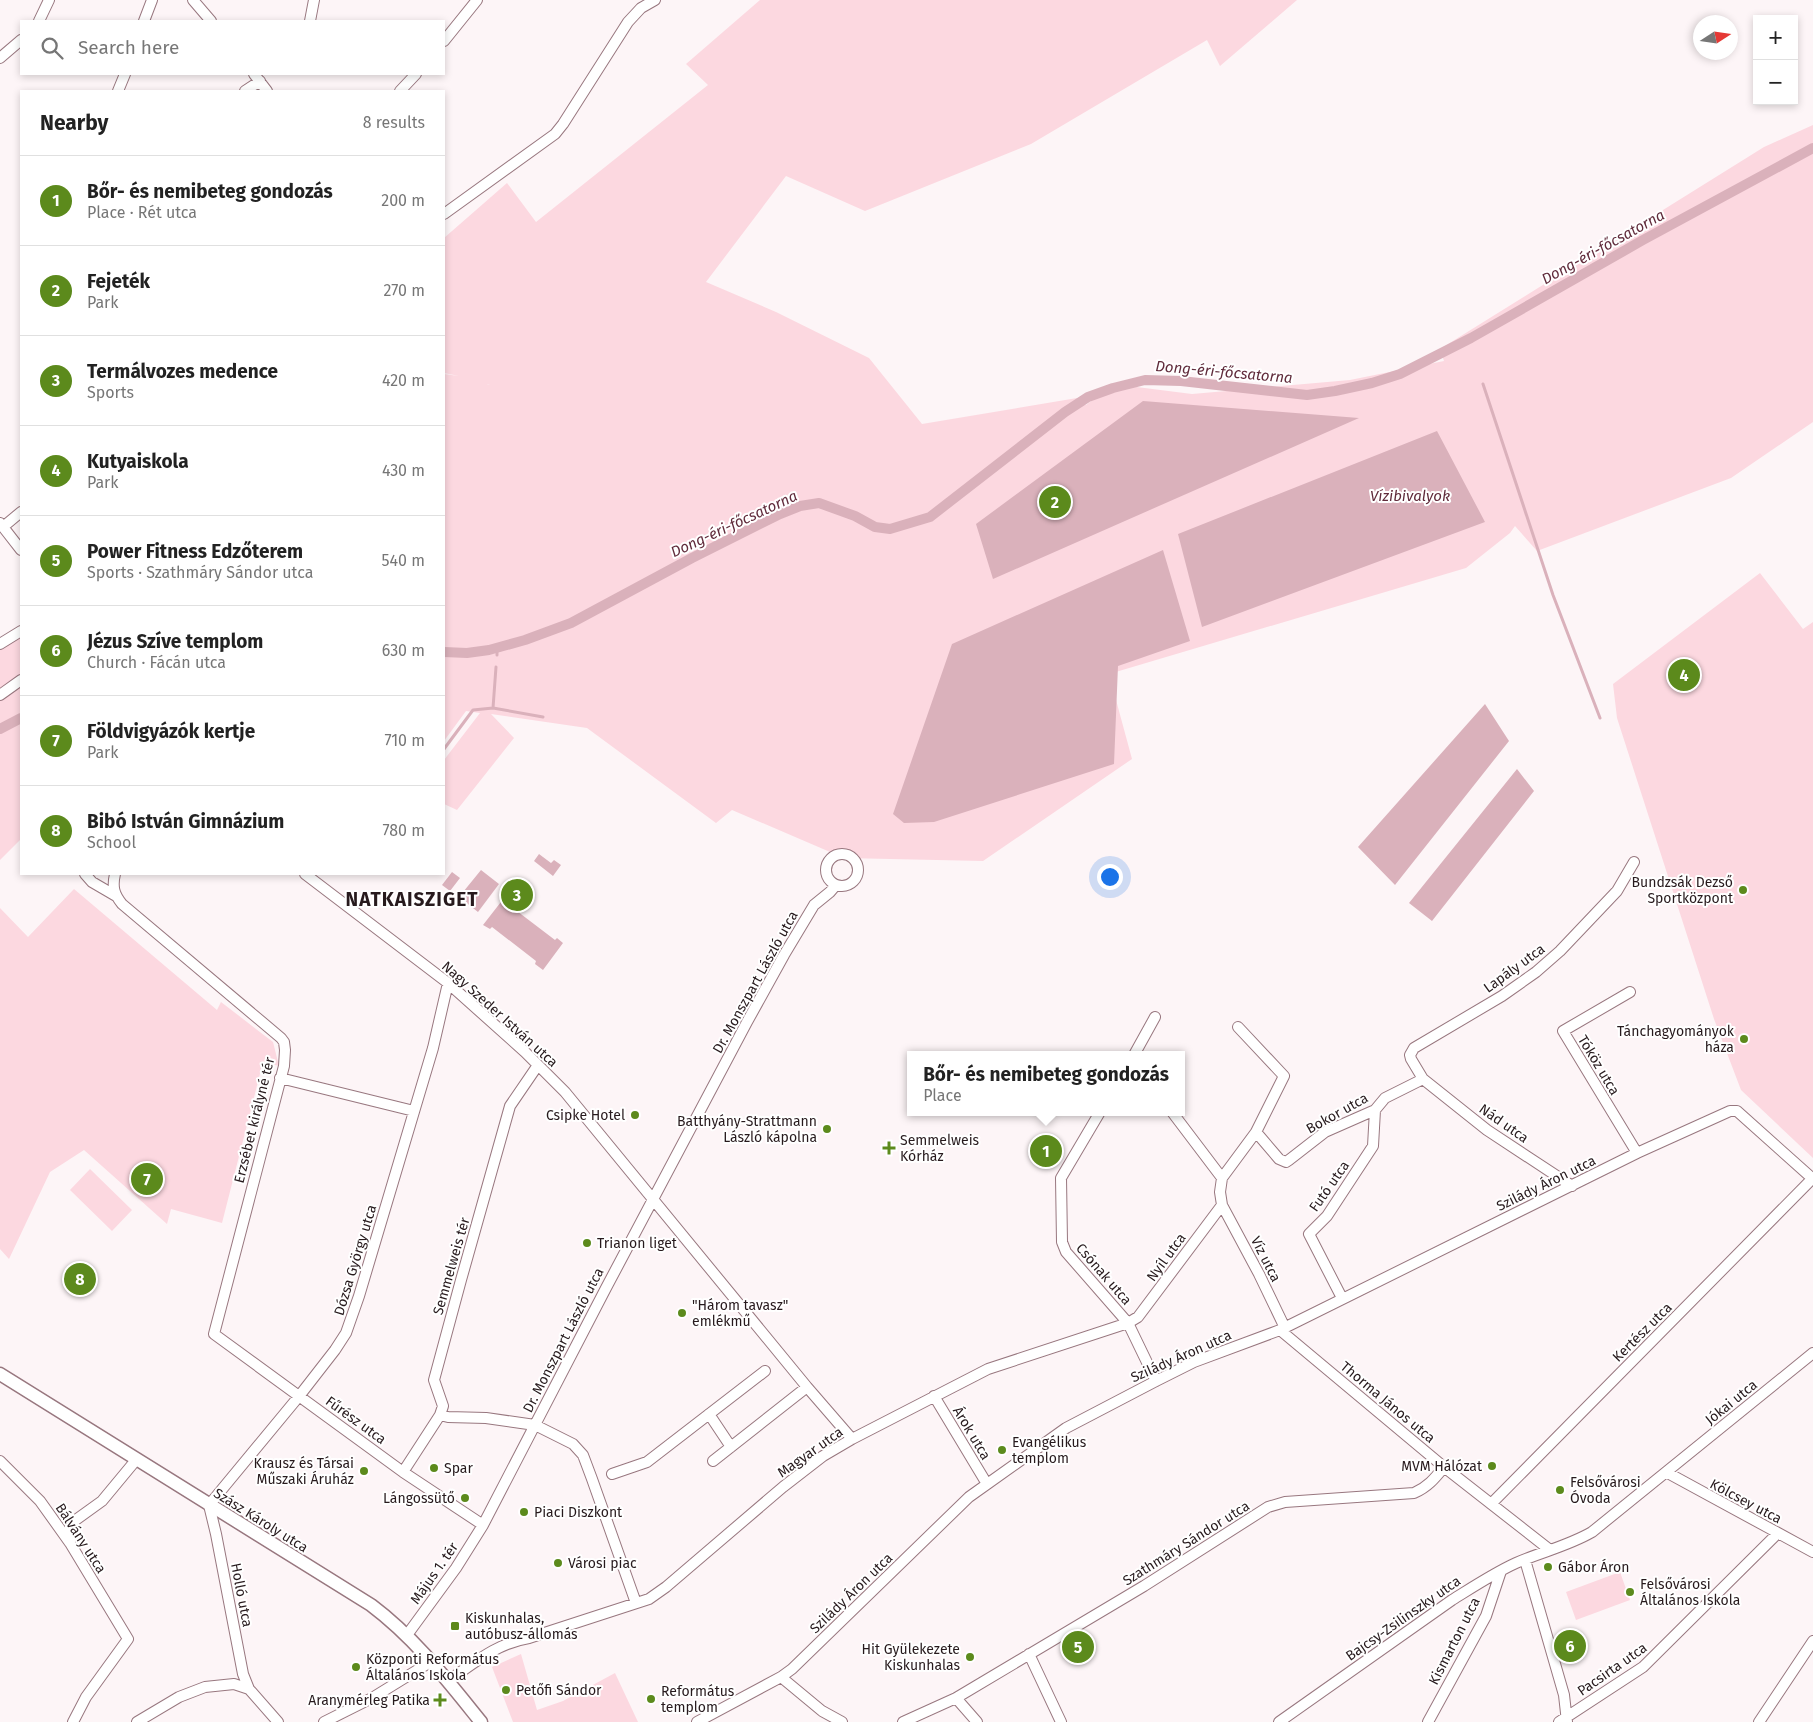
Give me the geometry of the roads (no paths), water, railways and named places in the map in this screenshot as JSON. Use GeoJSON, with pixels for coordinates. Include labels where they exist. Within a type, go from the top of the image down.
{"type":"FeatureCollection","features":[{"type":"Feature","properties":{"kind":"main road","name":"Szász Károly utca"},"geometry":{"type":"LineString","coordinates":[[0,1374],[371,1605],[407,1635],[432,1662],[481,1722]]}},
{"type":"Feature","properties":{"kind":"street"},"geometry":{"type":"LineString","coordinates":[[39,20],[49,0]]}},
{"type":"Feature","properties":{"kind":"street"},"geometry":{"type":"LineString","coordinates":[[144,20],[152,0]]}},
{"type":"Feature","properties":{"kind":"street"},"geometry":{"type":"LineString","coordinates":[[194,0],[210,20]]}},
{"type":"Feature","properties":{"kind":"street"},"geometry":{"type":"LineString","coordinates":[[310,20],[314,0]]}},
{"type":"Feature","properties":{"kind":"street"},"geometry":{"type":"LineString","coordinates":[[445,40],[477,0]]}},
{"type":"Feature","properties":{"kind":"street"},"geometry":{"type":"LineString","coordinates":[[445,213],[555,134],[628,22],[641,8],[655,0]]}},
{"type":"Feature","properties":{"kind":"street"},"geometry":{"type":"LineString","coordinates":[[0,58],[20,41]]}},
{"type":"Feature","properties":{"kind":"street"},"geometry":{"type":"LineString","coordinates":[[118,90],[125,75]]}},
{"type":"Feature","properties":{"kind":"street"},"geometry":{"type":"LineString","coordinates":[[401,90],[415,75]]}},
{"type":"Feature","properties":{"kind":"street"},"geometry":{"type":"LineString","coordinates":[[246,90],[256,78],[267,90]]}},
{"type":"Feature","properties":{"kind":"street"},"geometry":{"type":"LineString","coordinates":[[20,513],[2,529],[20,549]]}},
{"type":"Feature","properties":{"kind":"street"},"geometry":{"type":"LineString","coordinates":[[0,644],[20,632]]}},
{"type":"Feature","properties":{"kind":"street"},"geometry":{"type":"LineString","coordinates":[[0,695],[20,681]]}},
{"type":"Feature","properties":{"kind":"street","name":"Lapály utca"},"geometry":{"type":"LineString","coordinates":[[1423,1078],[1411,1060],[1410,1054],[1414,1048],[1502,996],[1536,972],[1560,951],[1617,892],[1634,862]]}},
{"type":"Feature","properties":{"kind":"street","name":"Erzsébet királyné tér"},"geometry":{"type":"LineString","coordinates":[[86,875],[92,882],[116,896],[122,904],[281,1038],[285,1050],[284,1066],[214,1334]]}},
{"type":"Feature","properties":{"kind":"street"},"geometry":{"type":"LineString","coordinates":[[115,875],[112,885],[116,896]]}},
{"type":"Feature","properties":{"kind":"street","name":"Nagy Szeder István utca"},"geometry":{"type":"LineString","coordinates":[[306,875],[448,984],[538,1065],[570,1098],[807,1387],[852,1439]]}},
{"type":"Feature","properties":{"kind":"street","name":"Dr. Monszpart László utca"},"geometry":{"type":"LineString","coordinates":[[483,1525],[747,1022],[814,905],[836,885]]}},
{"type":"Feature","properties":{"kind":"street","name":"Dózsa György utca"},"geometry":{"type":"LineString","coordinates":[[209,1505],[300,1395],[346,1332],[359,1296],[433,1048],[448,984]]}},
{"type":"Feature","properties":{"kind":"street","name":"Tóköz utca"},"geometry":{"type":"LineString","coordinates":[[1630,992],[1563,1031],[1637,1153]]}},
{"type":"Feature","properties":{"kind":"street"},"geometry":{"type":"LineString","coordinates":[[1136,1051],[1155,1017]]}},
{"type":"Feature","properties":{"kind":"street"},"geometry":{"type":"LineString","coordinates":[[1222,1205],[1220,1192],[1222,1178],[1256,1132],[1284,1076],[1238,1027]]}},
{"type":"Feature","properties":{"kind":"street","name":"Semmelweis tér"},"geometry":{"type":"LineString","coordinates":[[440,1415],[443,1406],[434,1380],[461,1280],[510,1106],[538,1065]]}},
{"type":"Feature","properties":{"kind":"street"},"geometry":{"type":"LineString","coordinates":[[280,1078],[414,1111]]}},
{"type":"Feature","properties":{"kind":"street","name":"Bokor utca"},"geometry":{"type":"LineString","coordinates":[[1256,1132],[1279,1159],[1286,1162],[1325,1132],[1375,1110],[1385,1098],[1423,1078]]}},
{"type":"Feature","properties":{"kind":"street","name":"Nád utca"},"geometry":{"type":"LineString","coordinates":[[1423,1078],[1487,1130],[1572,1186]]}},
{"type":"Feature","properties":{"kind":"street","name":"Futó utca"},"geometry":{"type":"LineString","coordinates":[[1342,1298],[1309,1234],[1327,1216],[1373,1146],[1375,1110]]}},
{"type":"Feature","properties":{"kind":"street","name":"Szilády Áron utca"},"geometry":{"type":"LineString","coordinates":[[697,1722],[781,1677],[792,1669],[969,1497],[1072,1424],[1194,1362],[1282,1329],[1637,1153],[1730,1111],[1737,1111],[1811,1174]]}},
{"type":"Feature","properties":{"kind":"street","name":"Csónak utca"},"geometry":{"type":"LineString","coordinates":[[1098,1116],[1061,1178],[1062,1242],[1066,1252],[1128,1323],[1156,1381]]}},
{"type":"Feature","properties":{"kind":"street"},"geometry":{"type":"LineString","coordinates":[[1175,1116],[1222,1178]]}},
{"type":"Feature","properties":{"kind":"street","name":"Kertész utca"},"geometry":{"type":"LineString","coordinates":[[1491,1504],[1811,1174]]}},
{"type":"Feature","properties":{"kind":"street","name":"Nyíl utca"},"geometry":{"type":"LineString","coordinates":[[1128,1323],[1142,1313],[1222,1205]]}},
{"type":"Feature","properties":{"kind":"street","name":"Víz utca"},"geometry":{"type":"LineString","coordinates":[[1222,1205],[1259,1274],[1282,1329]]}},
{"type":"Feature","properties":{"kind":"street","name":"Magyar utca"},"geometry":{"type":"LineString","coordinates":[[448,1681],[491,1650],[515,1640],[529,1638],[649,1598],[666,1587],[783,1487],[823,1456],[852,1439],[988,1369],[1128,1323]]}},
{"type":"Feature","properties":{"kind":"street","name":"Thorma János utca"},"geometry":{"type":"LineString","coordinates":[[1282,1329],[1444,1467],[1550,1550]]}},
{"type":"Feature","properties":{"kind":"street","name":"Fűrész utca"},"geometry":{"type":"LineString","coordinates":[[214,1334],[403,1472],[483,1525]]}},
{"type":"Feature","properties":{"kind":"street","name":"Jókai utca"},"geometry":{"type":"LineString","coordinates":[[1550,1550],[1592,1532],[1813,1352]]}},
{"type":"Feature","properties":{"kind":"street"},"geometry":{"type":"LineString","coordinates":[[612,1474],[646,1462],[765,1371]]}},
{"type":"Feature","properties":{"kind":"street"},"geometry":{"type":"LineString","coordinates":[[713,1461],[807,1387]]}},
{"type":"Feature","properties":{"kind":"street","name":"Árok utca"},"geometry":{"type":"LineString","coordinates":[[934,1396],[987,1484]]}},
{"type":"Feature","properties":{"kind":"street"},"geometry":{"type":"LineString","coordinates":[[709,1414],[731,1447]]}},
{"type":"Feature","properties":{"kind":"street"},"geometry":{"type":"LineString","coordinates":[[403,1472],[440,1415],[448,1418],[486,1418],[535,1425],[573,1444],[583,1456],[636,1603]]}},
{"type":"Feature","properties":{"kind":"street"},"geometry":{"type":"LineString","coordinates":[[70,1543],[70,1524],[102,1501],[136,1460]]}},
{"type":"Feature","properties":{"kind":"street","name":"Bálvány utca"},"geometry":{"type":"LineString","coordinates":[[0,1461],[40,1501],[70,1543],[128,1639],[86,1697],[73,1722]]}},
{"type":"Feature","properties":{"kind":"street","name":"Szathmáry Sándor utca"},"geometry":{"type":"LineString","coordinates":[[903,1722],[956,1698],[1144,1586],[1268,1507],[1285,1502],[1414,1493],[1433,1481],[1444,1467]]}},
{"type":"Feature","properties":{"kind":"street","name":"Kölcsey utca"},"geometry":{"type":"LineString","coordinates":[[1666,1472],[1813,1552]]}},
{"type":"Feature","properties":{"kind":"street","name":"Holló utca"},"geometry":{"type":"LineString","coordinates":[[209,1505],[242,1674],[250,1689],[278,1722]]}},
{"type":"Feature","properties":{"kind":"street","name":"Május 1. tér"},"geometry":{"type":"LineString","coordinates":[[407,1635],[456,1568],[483,1525]]}},
{"type":"Feature","properties":{"kind":"street","name":"Pacsirta utca"},"geometry":{"type":"LineString","coordinates":[[1564,1720],[1643,1668],[1778,1533]]}},
{"type":"Feature","properties":{"kind":"street","name":"Bajcsy-Zsilinszky utca"},"geometry":{"type":"LineString","coordinates":[[1279,1722],[1452,1600],[1501,1571],[1550,1550]]}},
{"type":"Feature","properties":{"kind":"street"},"geometry":{"type":"LineString","coordinates":[[1525,1560],[1564,1695],[1564,1720]]}},
{"type":"Feature","properties":{"kind":"street","name":"Kismarton utca"},"geometry":{"type":"LineString","coordinates":[[1428,1722],[1486,1616],[1501,1571]]}},
{"type":"Feature","properties":{"kind":"street"},"geometry":{"type":"LineString","coordinates":[[1759,1722],[1813,1641]]}},
{"type":"Feature","properties":{"kind":"street"},"geometry":{"type":"LineString","coordinates":[[1029,1654],[1061,1722]]}},
{"type":"Feature","properties":{"kind":"street"},"geometry":{"type":"LineString","coordinates":[[324,1722],[372,1698],[432,1662]]}},
{"type":"Feature","properties":{"kind":"street"},"geometry":{"type":"LineString","coordinates":[[781,1677],[822,1711],[842,1722]]}},
{"type":"Feature","properties":{"kind":"street"},"geometry":{"type":"LineString","coordinates":[[137,1722],[179,1697],[205,1687],[234,1684],[250,1689]]}},
{"type":"Feature","properties":{"kind":"street"},"geometry":{"type":"LineString","coordinates":[[956,1698],[977,1722]]}},
{"type":"Feature","properties":{"kind":"water"},"geometry":{"type":"Polygon","coordinates":[[[1143,401],[1359,418],[993,579],[976,524],[1143,401]]]}},
{"type":"Feature","properties":{"kind":"water","name":"Vízibivalyok"},"geometry":{"type":"Polygon","coordinates":[[[1437,431],[1485,522],[1202,627],[1178,534],[1437,431]]]}},
{"type":"Feature","properties":{"kind":"water"},"geometry":{"type":"Polygon","coordinates":[[[1163,550],[1190,641],[1118,666],[1114,764],[934,822],[904,823],[893,814],[952,644],[1163,550]]]}},
{"type":"Feature","properties":{"kind":"water"},"geometry":{"type":"Polygon","coordinates":[[[1485,704],[1509,741],[1395,885],[1358,847],[1485,704]]]}},
{"type":"Feature","properties":{"kind":"water"},"geometry":{"type":"Polygon","coordinates":[[[1517,769],[1534,791],[1432,921],[1409,903],[1517,769]]]}},
{"type":"Feature","properties":{"kind":"water"},"geometry":{"type":"Polygon","coordinates":[[[539,854],[551,863],[554,860],[561,865],[553,876],[534,861],[539,854]]]}},
{"type":"Feature","properties":{"kind":"water"},"geometry":{"type":"Polygon","coordinates":[[[481,870],[499,884],[478,912],[459,897],[481,870]]]}},
{"type":"Feature","properties":{"kind":"water"},"geometry":{"type":"Polygon","coordinates":[[[452,872],[460,878],[450,891],[442,885],[452,872]]]}},
{"type":"Feature","properties":{"kind":"water"},"geometry":{"type":"Polygon","coordinates":[[[504,898],[510,903],[509,905],[555,940],[557,938],[563,943],[543,970],[535,964],[536,961],[492,927],[490,929],[483,925],[504,898]]]}},
{"type":"Feature","properties":{"kind":"waterway","name":"Dong-éri-főcsatorna"},"geometry":{"type":"LineString","coordinates":[[445,652],[467,653],[489,650],[525,640],[571,623],[692,558],[800,506],[819,503],[855,516],[875,527],[890,529],[930,517],[1065,412],[1088,397],[1113,388],[1145,380],[1181,381],[1307,395],[1372,383],[1400,374],[1471,338],[1643,240],[1813,148]]}},
{"type":"Feature","properties":{"kind":"waterway"},"geometry":{"type":"LineString","coordinates":[[1483,384],[1553,595],[1600,718]]}},
{"type":"Feature","properties":{"kind":"waterway","name":"Dong-éri-főcsatorna"},"geometry":{"type":"LineString","coordinates":[[497,648],[497,655]]}},
{"type":"Feature","properties":{"kind":"waterway"},"geometry":{"type":"LineString","coordinates":[[445,748],[473,710],[493,708],[496,667]]}},
{"type":"Feature","properties":{"kind":"waterway"},"geometry":{"type":"LineString","coordinates":[[493,708],[543,717]]}},
{"type":"Feature","properties":{"kind":"waterway","name":"Dong-éri-főcsatorna"},"geometry":{"type":"LineString","coordinates":[[0,729],[20,719]]}},
{"type":"Feature","properties":{"kind":"place","name":"Fejeték"},"geometry":{"type":"Point","coordinates":[1055,502]}},
{"type":"Feature","properties":{"kind":"place","name":"Kutyaiskola"},"geometry":{"type":"Point","coordinates":[1684,675]}},
{"type":"Feature","properties":{"kind":"place","name":"Bundzsák Dezső Sportközpont"},"geometry":{"type":"Point","coordinates":[1743,890]}},
{"type":"Feature","properties":{"kind":"place","name":"Termálvozes medence"},"geometry":{"type":"Point","coordinates":[517,895]}},
{"type":"Feature","properties":{"kind":"place","name":"Tánchagyományok háza"},"geometry":{"type":"Point","coordinates":[1744,1039]}},
{"type":"Feature","properties":{"kind":"place","name":"Csipke Hotel"},"geometry":{"type":"Point","coordinates":[635,1115]}},
{"type":"Feature","properties":{"kind":"place","name":"Batthyány-Strattmann László kápolna"},"geometry":{"type":"Point","coordinates":[827,1129]}},
{"type":"Feature","properties":{"kind":"place","name":"Semmelweis Kórház"},"geometry":{"type":"Point","coordinates":[889,1148]}},
{"type":"Feature","properties":{"kind":"place","name":"Bőr- és nemibeteg gondozás"},"geometry":{"type":"Point","coordinates":[1046,1151]}},
{"type":"Feature","properties":{"kind":"place","name":"Földvigyázók kertje"},"geometry":{"type":"Point","coordinates":[147,1179]}},
{"type":"Feature","properties":{"kind":"place","name":"Trianon liget"},"geometry":{"type":"Point","coordinates":[587,1243]}},
{"type":"Feature","properties":{"kind":"place","name":"Bibó István Gimnázium"},"geometry":{"type":"Point","coordinates":[80,1279]}},
{"type":"Feature","properties":{"kind":"place","name":"\"Három tavasz\" emlékmű"},"geometry":{"type":"Point","coordinates":[682,1313]}},
{"type":"Feature","properties":{"kind":"place","name":"Evangélikus templom"},"geometry":{"type":"Point","coordinates":[1002,1450]}},
{"type":"Feature","properties":{"kind":"place","name":"MVM Hálózat"},"geometry":{"type":"Point","coordinates":[1492,1466]}},
{"type":"Feature","properties":{"kind":"place","name":"Spar"},"geometry":{"type":"Point","coordinates":[434,1468]}},
{"type":"Feature","properties":{"kind":"place","name":"Krausz és Társai Műszaki Áruház"},"geometry":{"type":"Point","coordinates":[364,1471]}},
{"type":"Feature","properties":{"kind":"place","name":"Felsővárosi Óvoda"},"geometry":{"type":"Point","coordinates":[1560,1490]}},
{"type":"Feature","properties":{"kind":"place","name":"Lángossütő"},"geometry":{"type":"Point","coordinates":[465,1498]}},
{"type":"Feature","properties":{"kind":"place","name":"Piaci Diszkont"},"geometry":{"type":"Point","coordinates":[524,1512]}},
{"type":"Feature","properties":{"kind":"place","name":"Városi piac"},"geometry":{"type":"Point","coordinates":[558,1563]}},
{"type":"Feature","properties":{"kind":"place","name":"Gábor Áron"},"geometry":{"type":"Point","coordinates":[1548,1567]}},
{"type":"Feature","properties":{"kind":"place","name":"Felsővárosi Általános Iskola"},"geometry":{"type":"Point","coordinates":[1630,1592]}},
{"type":"Feature","properties":{"kind":"place","name":"Kiskunhalas, autóbusz-állomás"},"geometry":{"type":"Point","coordinates":[455,1626]}},
{"type":"Feature","properties":{"kind":"place","name":"Jézus Szíve templom"},"geometry":{"type":"Point","coordinates":[1570,1646]}},
{"type":"Feature","properties":{"kind":"place","name":"Power Fitness Edzőterem"},"geometry":{"type":"Point","coordinates":[1078,1647]}},
{"type":"Feature","properties":{"kind":"place","name":"Hit Gyülekezete Kiskunhalas"},"geometry":{"type":"Point","coordinates":[970,1657]}},
{"type":"Feature","properties":{"kind":"place","name":"Központi Református Általános Iskola"},"geometry":{"type":"Point","coordinates":[356,1667]}},
{"type":"Feature","properties":{"kind":"place","name":"Petőfi Sándor"},"geometry":{"type":"Point","coordinates":[506,1690]}},
{"type":"Feature","properties":{"kind":"place","name":"Református templom"},"geometry":{"type":"Point","coordinates":[651,1699]}},
{"type":"Feature","properties":{"kind":"place","name":"Aranymérleg Patika"},"geometry":{"type":"Point","coordinates":[440,1700]}},
{"type":"Feature","properties":{"kind":"district","name":"NATKAISZIGET"},"geometry":{"type":"Point","coordinates":[412,899]}}]}
